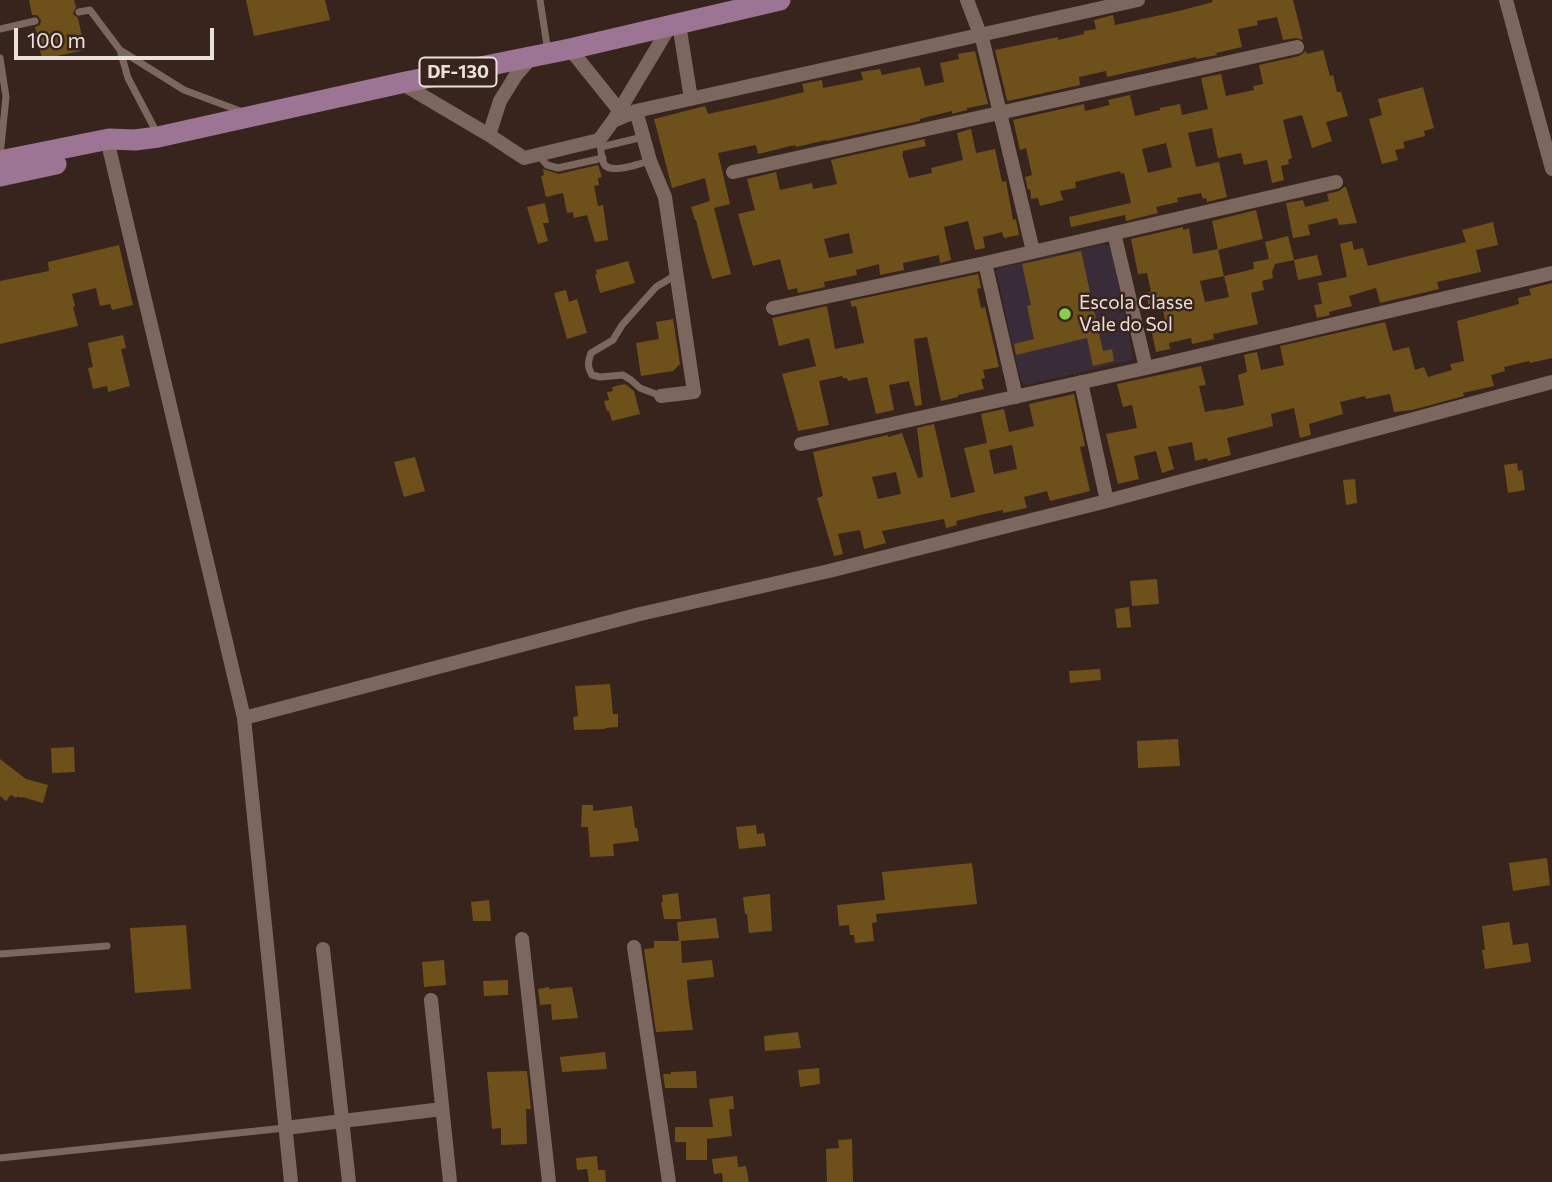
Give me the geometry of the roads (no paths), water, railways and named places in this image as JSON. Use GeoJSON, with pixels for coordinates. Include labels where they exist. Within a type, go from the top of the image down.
{"type":"FeatureCollection","features":[{"type":"Feature","properties":{"kind":"main road","name":"DF-130"},"geometry":{"type":"LineString","coordinates":[[0,176],[135,140],[570,49],[780,0]]}},
{"type":"Feature","properties":{"kind":"main road","name":"DF-130"},"geometry":{"type":"LineString","coordinates":[[0,158],[109,146]]}},
{"type":"Feature","properties":{"kind":"street"},"geometry":{"type":"LineString","coordinates":[[967,0],[984,42],[1033,251]]}},
{"type":"Feature","properties":{"kind":"street"},"geometry":{"type":"LineString","coordinates":[[616,116],[1138,0]]}},
{"type":"Feature","properties":{"kind":"street"},"geometry":{"type":"LineString","coordinates":[[1506,0],[1552,169]]}},
{"type":"Feature","properties":{"kind":"street"},"geometry":{"type":"LineString","coordinates":[[675,25],[691,99]]}},
{"type":"Feature","properties":{"kind":"street"},"geometry":{"type":"LineString","coordinates":[[401,83],[524,159],[600,144],[675,25]]}},
{"type":"Feature","properties":{"kind":"street"},"geometry":{"type":"LineString","coordinates":[[733,172],[1297,47]]}},
{"type":"Feature","properties":{"kind":"street"},"geometry":{"type":"LineString","coordinates":[[570,49],[616,116]]}},
{"type":"Feature","properties":{"kind":"street"},"geometry":{"type":"LineString","coordinates":[[489,135],[500,101],[516,75],[541,55]]}},
{"type":"Feature","properties":{"kind":"street"},"geometry":{"type":"LineString","coordinates":[[636,111],[650,161],[666,197],[694,392],[662,396]]}},
{"type":"Feature","properties":{"kind":"street"},"geometry":{"type":"LineString","coordinates":[[109,146],[244,718],[291,1182]]}},
{"type":"Feature","properties":{"kind":"street"},"geometry":{"type":"LineString","coordinates":[[773,308],[985,263],[1336,182]]}},
{"type":"Feature","properties":{"kind":"street"},"geometry":{"type":"LineString","coordinates":[[1114,233],[1146,368]]}},
{"type":"Feature","properties":{"kind":"street"},"geometry":{"type":"LineString","coordinates":[[985,263],[1016,397]]}},
{"type":"Feature","properties":{"kind":"street"},"geometry":{"type":"LineString","coordinates":[[801,444],[1146,368],[1552,273]]}},
{"type":"Feature","properties":{"kind":"street"},"geometry":{"type":"LineString","coordinates":[[1081,382],[1107,501]]}},
{"type":"Feature","properties":{"kind":"street"},"geometry":{"type":"LineString","coordinates":[[244,718],[640,614],[829,571],[1107,501],[1552,382]]}},
{"type":"Feature","properties":{"kind":"street"},"geometry":{"type":"LineString","coordinates":[[522,939],[549,1182]]}},
{"type":"Feature","properties":{"kind":"street"},"geometry":{"type":"LineString","coordinates":[[634,947],[669,1182]]}},
{"type":"Feature","properties":{"kind":"street"},"geometry":{"type":"LineString","coordinates":[[323,949],[349,1182]]}},
{"type":"Feature","properties":{"kind":"street"},"geometry":{"type":"LineString","coordinates":[[431,1000],[450,1182]]}},
{"type":"Feature","properties":{"kind":"street"},"geometry":{"type":"LineString","coordinates":[[285,1128],[442,1109]]}},
{"type":"Feature","properties":{"kind":"lane"},"geometry":{"type":"LineString","coordinates":[[540,0],[541,55]]}},
{"type":"Feature","properties":{"kind":"lane"},"geometry":{"type":"LineString","coordinates":[[79,12],[90,9],[120,50],[128,78],[158,136]]}},
{"type":"Feature","properties":{"kind":"lane"},"geometry":{"type":"LineString","coordinates":[[0,29],[35,21]]}},
{"type":"Feature","properties":{"kind":"lane"},"geometry":{"type":"LineString","coordinates":[[120,50],[184,90],[253,116]]}},
{"type":"Feature","properties":{"kind":"lane"},"geometry":{"type":"LineString","coordinates":[[0,58],[6,97],[0,158]]}},
{"type":"Feature","properties":{"kind":"lane"},"geometry":{"type":"LineString","coordinates":[[643,137],[600,144],[604,164],[615,170],[650,161]]}},
{"type":"Feature","properties":{"kind":"lane"},"geometry":{"type":"LineString","coordinates":[[538,155],[547,165],[558,167],[603,158]]}},
{"type":"Feature","properties":{"kind":"lane"},"geometry":{"type":"LineString","coordinates":[[662,396],[640,388],[623,375],[592,375],[587,367],[591,353],[613,340],[622,324],[656,288],[677,275]]}},
{"type":"Feature","properties":{"kind":"lane"},"geometry":{"type":"LineString","coordinates":[[0,954],[107,946]]}},
{"type":"Feature","properties":{"kind":"lane"},"geometry":{"type":"LineString","coordinates":[[0,1158],[285,1128]]}},
{"type":"Feature","properties":{"kind":"place","name":"Escola Classe Vale do Sol"},"geometry":{"type":"Point","coordinates":[1065,314]}}]}
